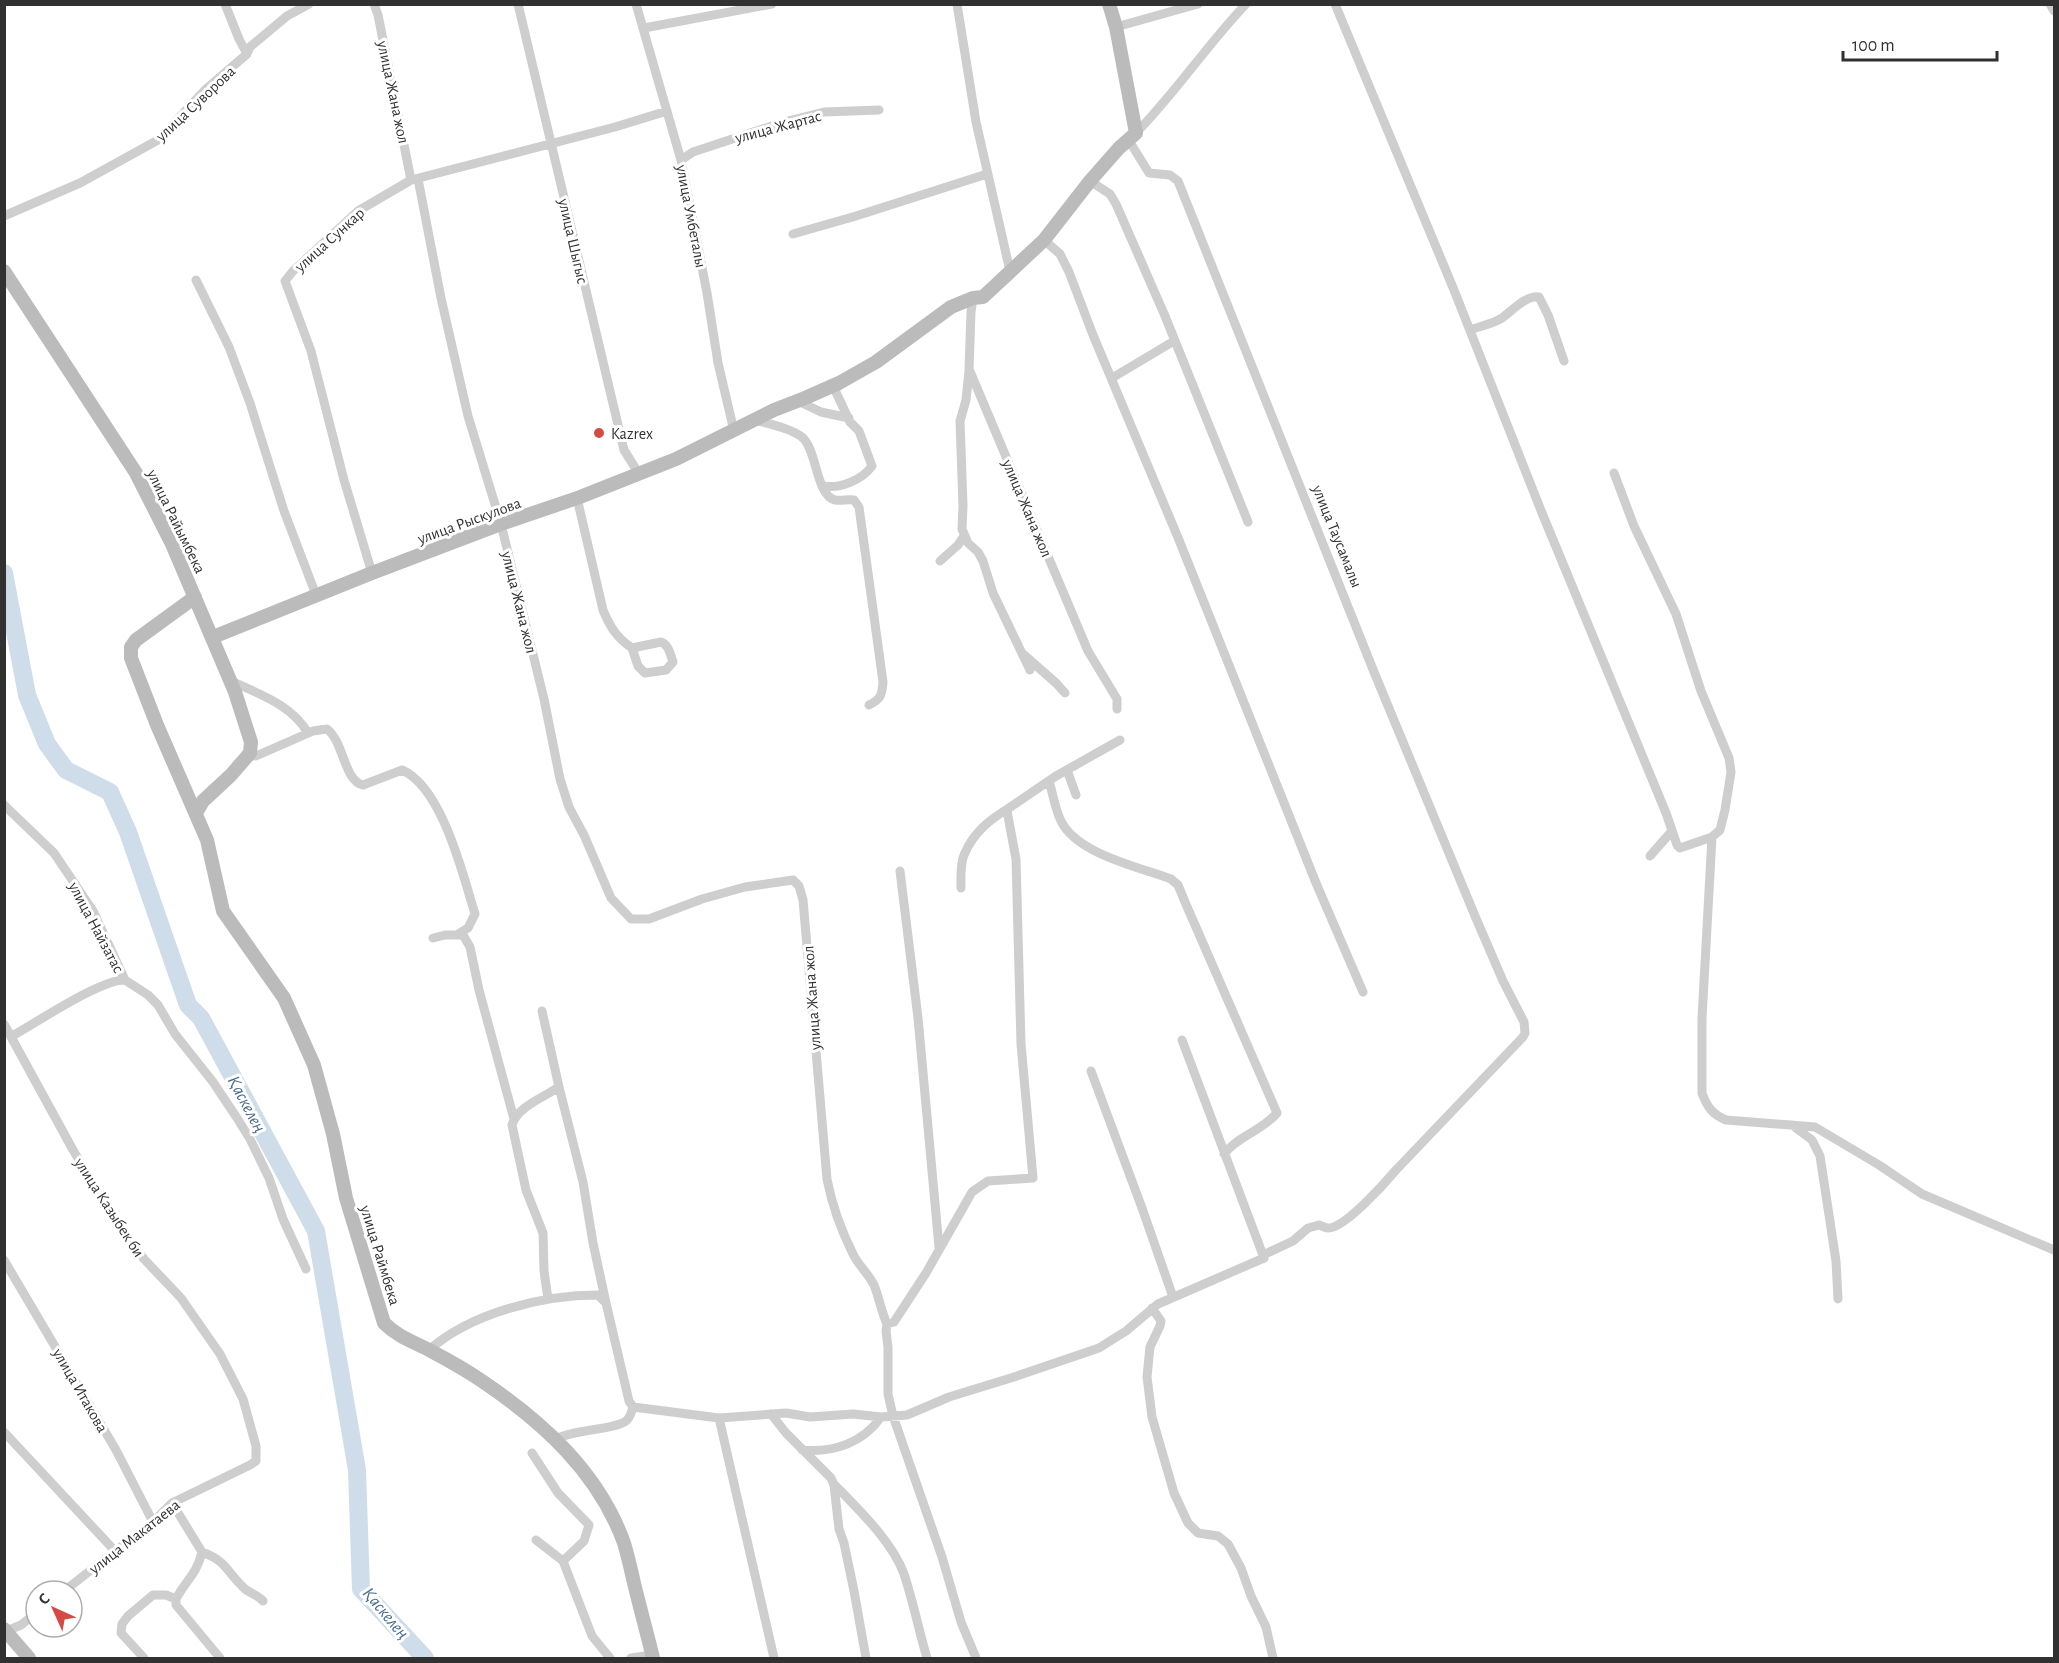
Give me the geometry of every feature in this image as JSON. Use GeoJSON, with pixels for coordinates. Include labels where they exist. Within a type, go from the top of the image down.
{"type":"FeatureCollection","features":[{"type":"Feature","properties":{"kind":"street"},"geometry":{"type":"LineString","coordinates":[[225,4],[247,54]]}},
{"type":"Feature","properties":{"kind":"street","name":"улица Суворова"},"geometry":{"type":"LineString","coordinates":[[4,216],[80,183],[158,140],[206,90],[247,54],[250,47],[287,16],[309,4]]}},
{"type":"Feature","properties":{"kind":"street","name":"улица Жана жол"},"geometry":{"type":"LineString","coordinates":[[374,4],[468,416],[501,524],[544,699],[560,779],[570,807],[611,897],[630,919],[650,919],[702,898],[745,887],[793,880],[799,886],[803,900],[808,946],[810,992],[827,1179],[831,1200],[854,1256],[874,1285],[878,1303],[887,1324]]}},
{"type":"Feature","properties":{"kind":"street","name":"улица Шыгыс"},"geometry":{"type":"LineString","coordinates":[[518,4],[624,450],[639,474]]}},
{"type":"Feature","properties":{"kind":"street","name":"улица Умбеталы"},"geometry":{"type":"LineString","coordinates":[[636,4],[681,160],[708,293],[718,363],[734,431]]}},
{"type":"Feature","properties":{"kind":"street"},"geometry":{"type":"LineString","coordinates":[[644,28],[772,4]]}},
{"type":"Feature","properties":{"kind":"street"},"geometry":{"type":"LineString","coordinates":[[957,4],[974,112],[1010,271]]}},
{"type":"Feature","properties":{"kind":"street","name":"улица Таусамалы"},"geometry":{"type":"LineString","coordinates":[[1109,4],[1116,27],[1132,136],[1149,173],[1170,175],[1178,182],[1374,672],[1497,966],[1524,1022],[1523,1037],[1383,1186],[1345,1220],[1331,1228],[1326,1229],[1319,1224],[1308,1228],[1293,1241],[1263,1255]]}},
{"type":"Feature","properties":{"kind":"street"},"geometry":{"type":"LineString","coordinates":[[1116,27],[1198,4]]}},
{"type":"Feature","properties":{"kind":"street"},"geometry":{"type":"LineString","coordinates":[[1335,4],[1470,330],[1538,503],[1666,813],[1671,832],[1680,849],[1712,837],[1720,830],[1731,772],[1729,758],[1701,691],[1676,614],[1634,526],[1614,473]]}},
{"type":"Feature","properties":{"kind":"street"},"geometry":{"type":"LineString","coordinates":[[2050,4],[2055,11]]}},
{"type":"Feature","properties":{"kind":"street"},"geometry":{"type":"LineString","coordinates":[[1132,136],[1157,111],[1243,5]]}},
{"type":"Feature","properties":{"kind":"street","name":"улица Жартас"},"geometry":{"type":"LineString","coordinates":[[681,160],[693,152],[784,122],[824,112],[879,110]]}},
{"type":"Feature","properties":{"kind":"street","name":"улица Сункар"},"geometry":{"type":"LineString","coordinates":[[372,573],[344,480],[311,351],[285,281],[358,211],[415,179],[552,144],[667,111]]}},
{"type":"Feature","properties":{"kind":"street","name":"улица Рыскулова"},"geometry":{"type":"LineString","coordinates":[[213,637],[372,573],[639,474],[734,431],[774,410],[833,386],[876,362],[951,307],[973,298],[983,297],[1044,240],[1090,181],[1132,136]]}},
{"type":"Feature","properties":{"kind":"street"},"geometry":{"type":"LineString","coordinates":[[793,234],[987,174]]}},
{"type":"Feature","properties":{"kind":"street"},"geometry":{"type":"LineString","coordinates":[[1090,181],[1110,194],[1116,204],[1248,522]]}},
{"type":"Feature","properties":{"kind":"street"},"geometry":{"type":"LineString","coordinates":[[1044,240],[1060,254],[1064,263],[1179,540],[1316,883],[1363,992]]}},
{"type":"Feature","properties":{"kind":"street","name":"улица Райымбека"},"geometry":{"type":"LineString","coordinates":[[4,271],[136,473],[172,544],[195,597],[136,640],[131,646],[131,657],[157,725],[196,813]]}},
{"type":"Feature","properties":{"kind":"street"},"geometry":{"type":"LineString","coordinates":[[196,280],[229,347],[284,511],[316,595]]}},
{"type":"Feature","properties":{"kind":"street"},"geometry":{"type":"LineString","coordinates":[[1470,330],[1499,320],[1534,296],[1539,297],[1548,315],[1564,361]]}},
{"type":"Feature","properties":{"kind":"street","name":"улица Жана жол"},"geometry":{"type":"LineString","coordinates":[[973,298],[969,369],[1088,651],[1117,699],[1118,709]]}},
{"type":"Feature","properties":{"kind":"street"},"geometry":{"type":"LineString","coordinates":[[1112,378],[1174,341]]}},
{"type":"Feature","properties":{"kind":"street"},"geometry":{"type":"LineString","coordinates":[[963,542],[960,421],[966,400],[969,369]]}},
{"type":"Feature","properties":{"kind":"street"},"geometry":{"type":"LineString","coordinates":[[823,486],[838,486],[856,479],[867,473],[872,466],[859,431],[849,418],[833,386]]}},
{"type":"Feature","properties":{"kind":"street"},"geometry":{"type":"LineString","coordinates":[[798,401],[821,412],[849,418]]}},
{"type":"Feature","properties":{"kind":"street"},"geometry":{"type":"LineString","coordinates":[[754,420],[802,437],[829,496],[835,500],[851,499],[859,507],[883,682],[882,694],[878,700],[869,705]]}},
{"type":"Feature","properties":{"kind":"street"},"geometry":{"type":"LineString","coordinates":[[577,498],[603,610],[609,625],[617,636],[632,648],[638,666],[645,673],[666,670],[673,662],[668,646],[661,642],[632,648]]}},
{"type":"Feature","properties":{"kind":"street"},"geometry":{"type":"LineString","coordinates":[[940,561],[963,542]]}},
{"type":"Feature","properties":{"kind":"street"},"geometry":{"type":"LineString","coordinates":[[963,542],[978,552],[983,561],[993,593],[1029,670]]}},
{"type":"Feature","properties":{"kind":"street"},"geometry":{"type":"LineString","coordinates":[[195,597],[231,681],[251,742],[249,755],[203,801],[196,813]]}},
{"type":"Feature","properties":{"kind":"street"},"geometry":{"type":"LineString","coordinates":[[1019,651],[1056,682],[1065,693]]}},
{"type":"Feature","properties":{"kind":"street"},"geometry":{"type":"LineString","coordinates":[[231,681],[276,702],[304,725],[308,733]]}},
{"type":"Feature","properties":{"kind":"street"},"geometry":{"type":"LineString","coordinates":[[249,755],[256,756],[308,733],[327,729],[333,733],[351,775],[358,784],[363,785],[402,770],[411,774],[426,789],[456,851],[475,914],[468,928],[458,934]]}},
{"type":"Feature","properties":{"kind":"street"},"geometry":{"type":"LineString","coordinates":[[961,888],[963,857],[988,820],[1067,770],[1120,740]]}},
{"type":"Feature","properties":{"kind":"street"},"geometry":{"type":"LineString","coordinates":[[1067,770],[1076,795]]}},
{"type":"Feature","properties":{"kind":"street"},"geometry":{"type":"LineString","coordinates":[[1049,781],[1062,823],[1073,837],[1095,851],[1171,879],[1178,885],[1277,1113],[1269,1122],[1238,1139],[1224,1154]]}},
{"type":"Feature","properties":{"kind":"street","name":"улица Найзатас"},"geometry":{"type":"LineString","coordinates":[[4,805],[54,853],[70,874],[93,911],[125,980],[134,984],[158,1005],[175,1034],[213,1082],[246,1132],[269,1178],[283,1219],[306,1269]]}},
{"type":"Feature","properties":{"kind":"street"},"geometry":{"type":"LineString","coordinates":[[976,1659],[961,1622],[942,1557],[893,1416],[888,1394],[886,1331],[887,1324],[894,1322],[926,1273],[972,1192],[983,1183],[996,1180],[1033,1178],[1021,1044],[1016,859],[1006,815],[1009,808]]}},
{"type":"Feature","properties":{"kind":"street","name":"улица Раймбека"},"geometry":{"type":"LineString","coordinates":[[196,813],[207,840],[222,911],[284,998],[314,1065],[333,1134],[346,1198],[384,1323],[393,1333],[403,1339],[429,1350],[482,1380],[532,1416],[580,1467],[606,1504],[624,1544],[653,1657]]}},
{"type":"Feature","properties":{"kind":"street"},"geometry":{"type":"LineString","coordinates":[[1650,856],[1671,832]]}},
{"type":"Feature","properties":{"kind":"street"},"geometry":{"type":"LineString","coordinates":[[1712,837],[1702,1018],[1702,1093],[1715,1115],[1726,1120],[1815,1127],[1922,1194],[2055,1250]]}},
{"type":"Feature","properties":{"kind":"street"},"geometry":{"type":"LineString","coordinates":[[900,871],[918,1018],[939,1248]]}},
{"type":"Feature","properties":{"kind":"street"},"geometry":{"type":"LineString","coordinates":[[434,938],[445,934],[463,934],[470,946],[491,1040],[514,1119],[513,1134],[526,1190],[543,1233],[544,1271],[548,1299]]}},
{"type":"Feature","properties":{"kind":"street"},"geometry":{"type":"LineString","coordinates":[[7,1031],[94,990],[125,980]]}},
{"type":"Feature","properties":{"kind":"street"},"geometry":{"type":"LineString","coordinates":[[542,1011],[558,1087],[583,1182],[593,1243],[629,1401],[633,1407],[719,1418],[786,1413],[810,1417],[853,1414],[881,1417],[907,1415],[949,1398],[1099,1348],[1126,1332],[1152,1308],[1264,1258],[1182,1040]]}},
{"type":"Feature","properties":{"kind":"street","name":"улица Казыбек би"},"geometry":{"type":"LineString","coordinates":[[7,1031],[116,1222],[144,1260],[181,1298],[220,1354],[243,1399],[256,1446]]}},
{"type":"Feature","properties":{"kind":"street"},"geometry":{"type":"LineString","coordinates":[[1091,1071],[1173,1297]]}},
{"type":"Feature","properties":{"kind":"street"},"geometry":{"type":"LineString","coordinates":[[514,1119],[558,1087]]}},
{"type":"Feature","properties":{"kind":"street"},"geometry":{"type":"LineString","coordinates":[[1792,1125],[1812,1140],[1820,1156],[1836,1261],[1838,1299]]}},
{"type":"Feature","properties":{"kind":"street","name":"улица Итакова"},"geometry":{"type":"LineString","coordinates":[[4,1260],[116,1450],[153,1522]]}},
{"type":"Feature","properties":{"kind":"street"},"geometry":{"type":"LineString","coordinates":[[429,1350],[455,1330],[523,1305],[548,1299],[598,1295],[606,1303]]}},
{"type":"Feature","properties":{"kind":"street"},"geometry":{"type":"LineString","coordinates":[[1152,1308],[1161,1321],[1161,1326],[1150,1347],[1147,1377],[1152,1417],[1174,1493],[1188,1523],[1198,1533],[1218,1536],[1228,1544],[1241,1568],[1266,1627],[1273,1659]]}},
{"type":"Feature","properties":{"kind":"street"},"geometry":{"type":"LineString","coordinates":[[556,1439],[572,1432],[621,1425],[628,1419],[633,1407]]}},
{"type":"Feature","properties":{"kind":"street"},"geometry":{"type":"LineString","coordinates":[[771,1414],[802,1450],[831,1478],[833,1483],[839,1529],[853,1582],[866,1659]]}},
{"type":"Feature","properties":{"kind":"street"},"geometry":{"type":"LineString","coordinates":[[802,1450],[813,1451],[849,1444],[866,1434],[881,1417]]}},
{"type":"Feature","properties":{"kind":"street"},"geometry":{"type":"LineString","coordinates":[[719,1418],[774,1659]]}},
{"type":"Feature","properties":{"kind":"street"},"geometry":{"type":"LineString","coordinates":[[4,1432],[115,1551]]}},
{"type":"Feature","properties":{"kind":"street","name":"улица Макатаева"},"geometry":{"type":"LineString","coordinates":[[79,1579],[153,1522],[172,1503],[256,1461],[256,1446]]}},
{"type":"Feature","properties":{"kind":"street"},"geometry":{"type":"LineString","coordinates":[[532,1453],[553,1487],[589,1525],[584,1540],[563,1561]]}},
{"type":"Feature","properties":{"kind":"street"},"geometry":{"type":"LineString","coordinates":[[833,1483],[889,1546],[904,1573],[927,1659]]}},
{"type":"Feature","properties":{"kind":"street"},"geometry":{"type":"LineString","coordinates":[[172,1503],[202,1552],[217,1558],[245,1590],[252,1592],[263,1601]]}},
{"type":"Feature","properties":{"kind":"street"},"geometry":{"type":"LineString","coordinates":[[536,1540],[563,1561],[592,1636],[610,1659]]}},
{"type":"Feature","properties":{"kind":"street"},"geometry":{"type":"LineString","coordinates":[[202,1552],[198,1567],[176,1599],[177,1605],[220,1659]]}},
{"type":"Feature","properties":{"kind":"street"},"geometry":{"type":"LineString","coordinates":[[144,1659],[121,1633],[122,1624],[153,1595],[166,1595],[176,1599]]}},
{"type":"Feature","properties":{"kind":"street"},"geometry":{"type":"LineString","coordinates":[[24,1623],[5,1631],[29,1659]]}},
{"type":"Feature","properties":{"kind":"street"},"geometry":{"type":"LineString","coordinates":[[631,1659],[653,1657]]}},
{"type":"Feature","properties":{"kind":"waterway","name":"Қаскелең"},"geometry":{"type":"LineString","coordinates":[[4,573],[27,695],[47,744],[66,770],[110,792],[128,832],[188,1005],[201,1018],[316,1231],[357,1470],[361,1589],[425,1658]]}},
{"type":"Feature","properties":{"kind":"place","name":"Kazrex"},"geometry":{"type":"Point","coordinates":[599,433]}}]}
